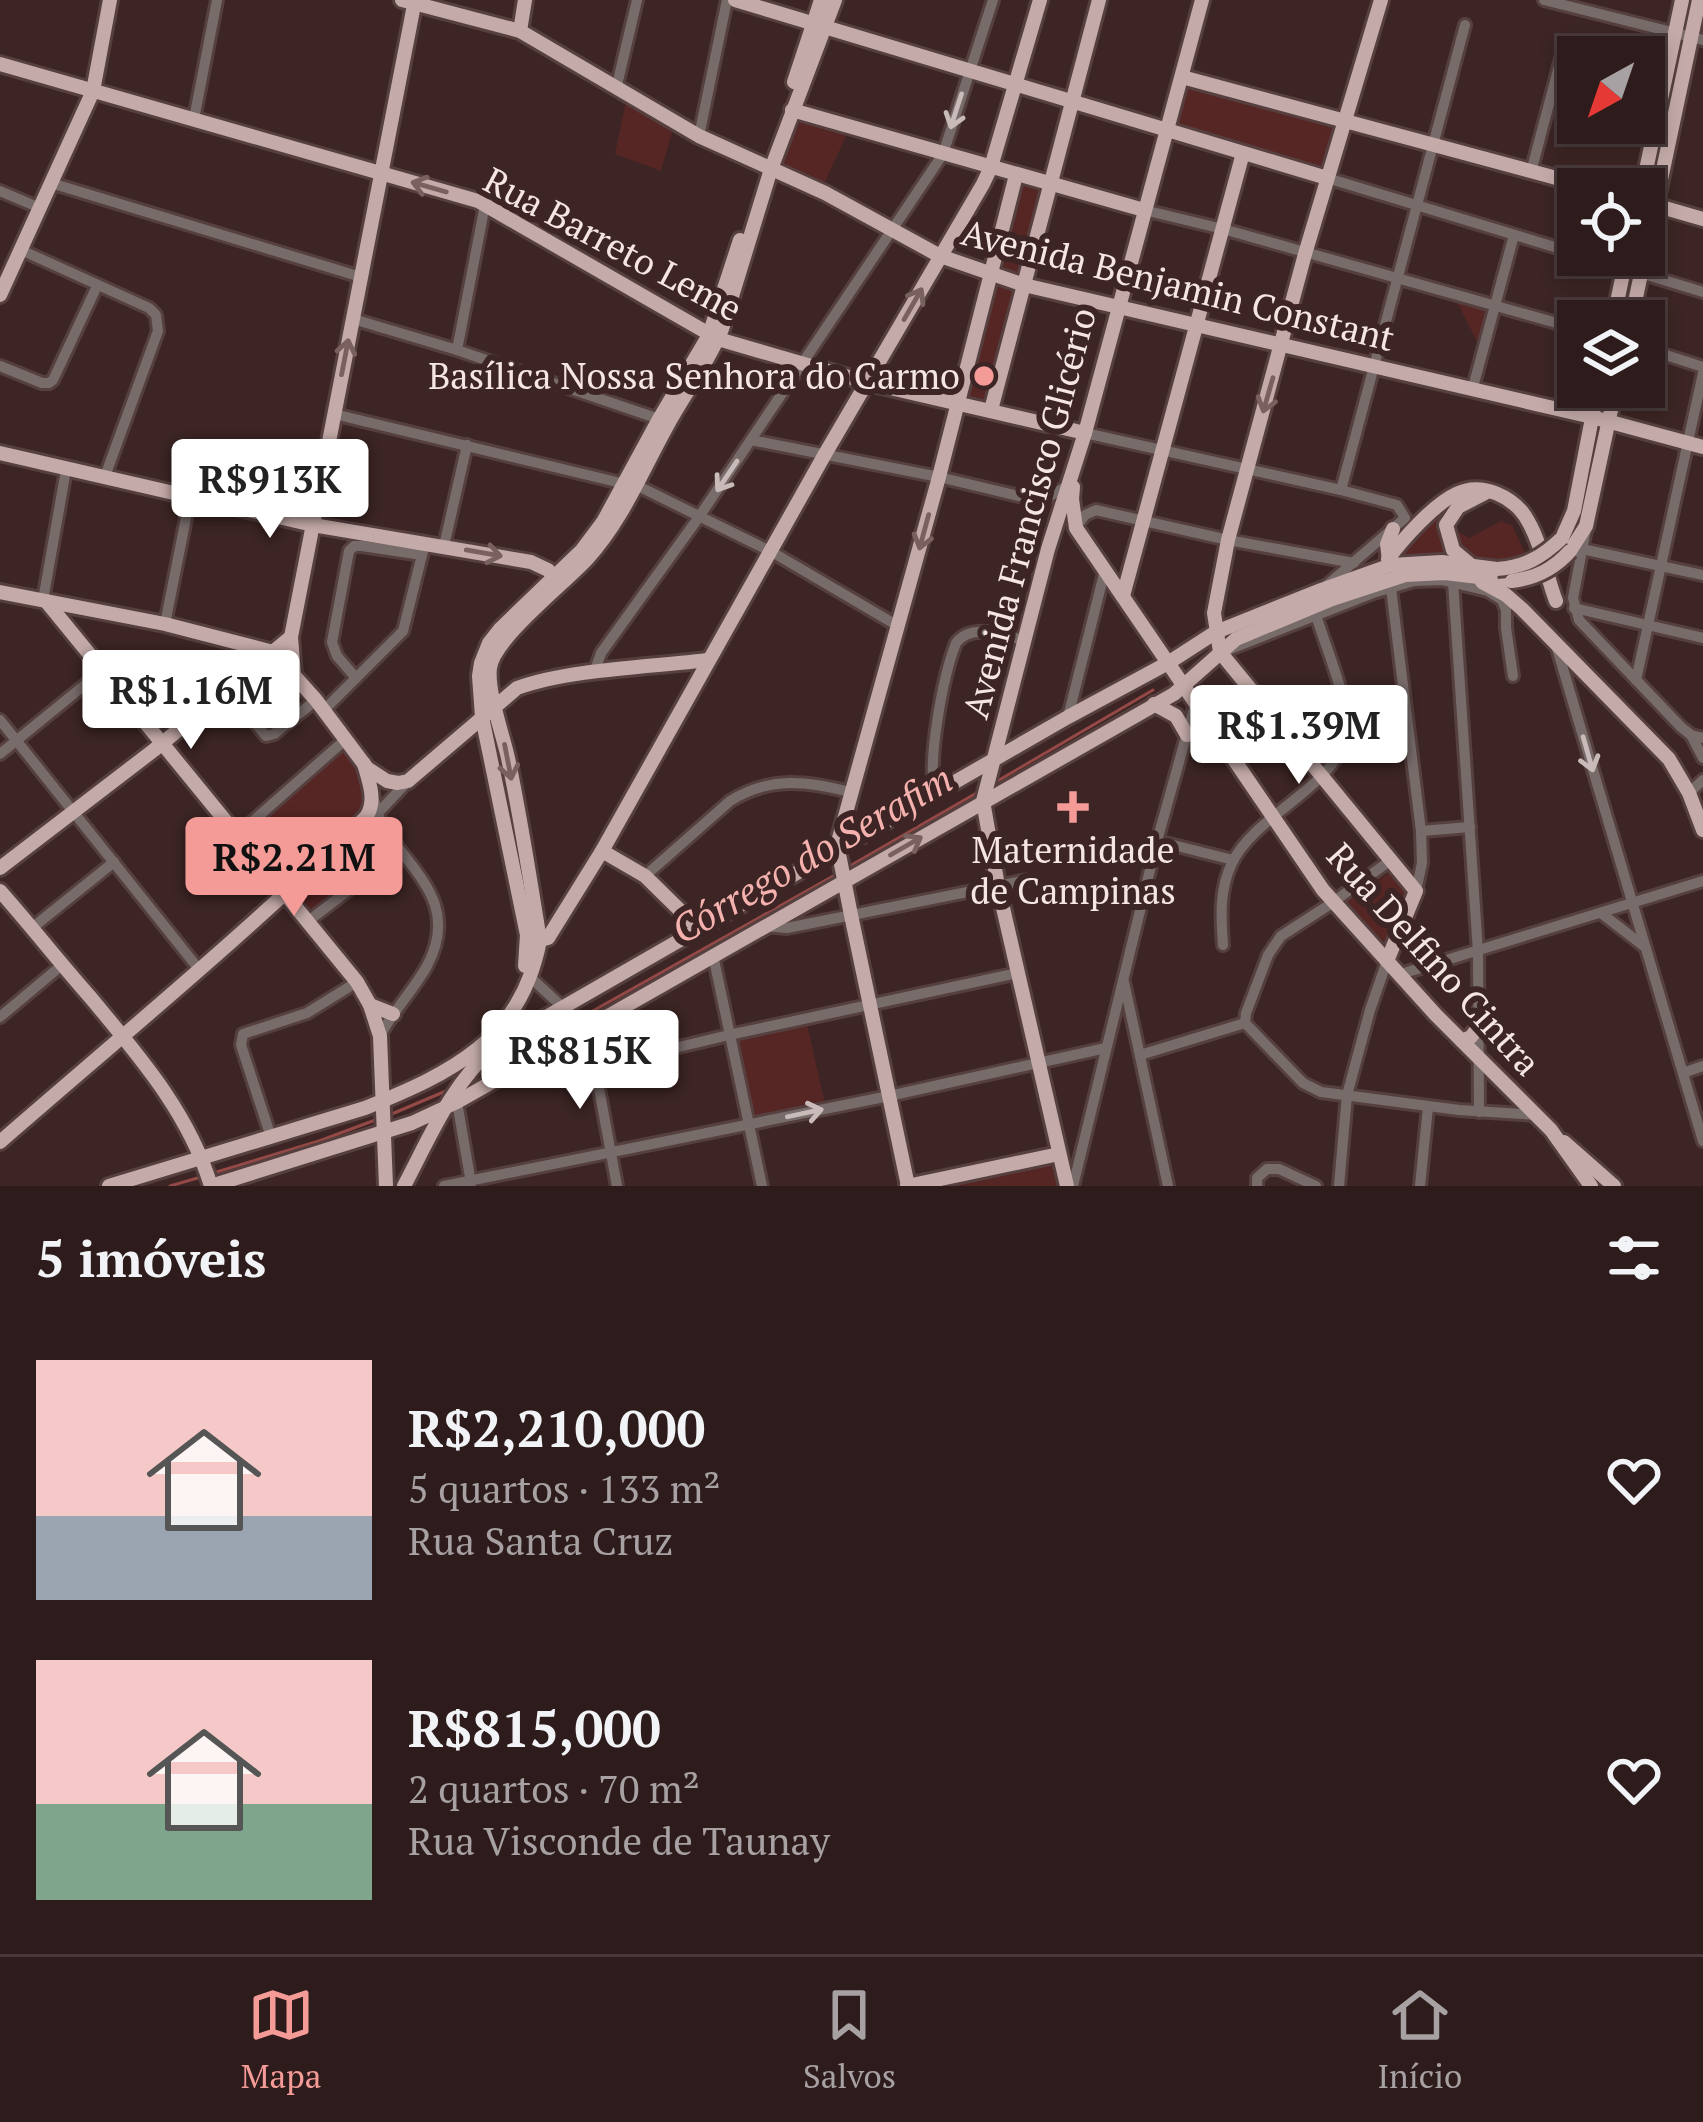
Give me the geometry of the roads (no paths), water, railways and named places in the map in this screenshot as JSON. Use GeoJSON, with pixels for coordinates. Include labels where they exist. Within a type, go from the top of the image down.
{"type":"FeatureCollection","features":[{"type":"Feature","properties":{"kind":"main road"},"geometry":{"type":"LineString","coordinates":[[0,295],[93,91],[110,0]]}},
{"type":"Feature","properties":{"kind":"main road"},"geometry":{"type":"LineString","coordinates":[[520,31],[525,0]]}},
{"type":"Feature","properties":{"kind":"main road"},"geometry":{"type":"LineString","coordinates":[[731,0],[1327,178]]}},
{"type":"Feature","properties":{"kind":"main road"},"geometry":{"type":"LineString","coordinates":[[768,168],[821,25],[821,0]]}},
{"type":"Feature","properties":{"kind":"main road"},"geometry":{"type":"LineString","coordinates":[[466,1064],[496,1033],[530,977],[540,939],[491,661],[630,485],[713,337],[768,168],[821,25],[835,0]]}},
{"type":"Feature","properties":{"kind":"main road"},"geometry":{"type":"LineString","coordinates":[[540,939],[548,938],[602,851],[991,166],[1040,0]]}},
{"type":"Feature","properties":{"kind":"main road"},"geometry":{"type":"LineString","coordinates":[[991,410],[1100,0]]}},
{"type":"Feature","properties":{"kind":"main road","name":"Avenida Francisco Glicério"},"geometry":{"type":"LineString","coordinates":[[1070,1186],[1058,1154],[998,886],[984,796],[1202,0]]}},
{"type":"Feature","properties":{"kind":"main road"},"geometry":{"type":"LineString","coordinates":[[1381,0],[1246,470],[1214,613],[1221,652],[1416,891],[1385,966],[1435,1014]]}},
{"type":"Feature","properties":{"kind":"main road"},"geometry":{"type":"LineString","coordinates":[[1646,168],[1682,0]]}},
{"type":"Feature","properties":{"kind":"main road"},"geometry":{"type":"LineString","coordinates":[[1661,168],[1698,39],[1699,0]]}},
{"type":"Feature","properties":{"kind":"main road"},"geometry":{"type":"LineString","coordinates":[[295,675],[291,637],[410,1]]}},
{"type":"Feature","properties":{"kind":"main road","name":"Avenida Benjamin Constant"},"geometry":{"type":"LineString","coordinates":[[410,1],[520,31],[700,136],[825,194],[940,256],[992,274],[1695,445]]}},
{"type":"Feature","properties":{"kind":"main road","name":"Rua Barreto Leme"},"geometry":{"type":"LineString","coordinates":[[0,64],[485,205],[713,337],[868,382],[1085,433]]}},
{"type":"Feature","properties":{"kind":"main road"},"geometry":{"type":"LineString","coordinates":[[1182,76],[1557,179]]}},
{"type":"Feature","properties":{"kind":"main road"},"geometry":{"type":"LineString","coordinates":[[792,110],[1144,210]]}},
{"type":"Feature","properties":{"kind":"main road"},"geometry":{"type":"LineString","coordinates":[[1123,596],[1244,153]]}},
{"type":"Feature","properties":{"kind":"main road"},"geometry":{"type":"LineString","coordinates":[[1016,175],[939,477],[850,792],[839,851],[908,1186],[1058,1154]]}},
{"type":"Feature","properties":{"kind":"main road"},"geometry":{"type":"LineString","coordinates":[[1665,208],[1703,219]]}},
{"type":"Feature","properties":{"kind":"main road"},"geometry":{"type":"LineString","coordinates":[[630,485],[658,419],[713,337]]}},
{"type":"Feature","properties":{"kind":"main road"},"geometry":{"type":"LineString","coordinates":[[1472,572],[1512,581],[1539,575],[1561,561],[1586,526],[1599,408]]}},
{"type":"Feature","properties":{"kind":"main road"},"geometry":{"type":"LineString","coordinates":[[1571,546],[1574,511],[1606,408]]}},
{"type":"Feature","properties":{"kind":"main road"},"geometry":{"type":"LineString","coordinates":[[0,453],[423,549],[444,546],[531,562],[558,581]]}},
{"type":"Feature","properties":{"kind":"main road"},"geometry":{"type":"LineString","coordinates":[[1076,528],[1072,499],[1078,458]]}},
{"type":"Feature","properties":{"kind":"main road"},"geometry":{"type":"LineString","coordinates":[[0,891],[123,1037],[178,1112],[210,1184],[382,1130],[452,1104],[493,1082],[582,1025],[1186,686],[1236,639],[1395,567],[1449,498],[1472,490],[1511,500],[1534,532],[1556,601]]}},
{"type":"Feature","properties":{"kind":"main road"},"geometry":{"type":"LineString","coordinates":[[1490,492],[1462,504],[1450,516],[1446,525],[1453,550],[1472,572],[1506,595],[1556,641],[1669,759],[1703,829]]}},
{"type":"Feature","properties":{"kind":"main road"},"geometry":{"type":"LineString","coordinates":[[1395,567],[1387,544],[1399,524]]}},
{"type":"Feature","properties":{"kind":"main road","name":"Rua Delfino Cintra"},"geometry":{"type":"LineString","coordinates":[[1076,528],[1331,904],[1385,966],[1401,974],[1537,1115],[1587,1177],[1614,1186]]}},
{"type":"Feature","properties":{"kind":"main road"},"geometry":{"type":"LineString","coordinates":[[109,1186],[382,1104],[466,1064],[698,928],[991,767],[1216,632],[1321,590],[1395,567],[1445,573],[1515,568],[1571,546]]}},
{"type":"Feature","properties":{"kind":"main road"},"geometry":{"type":"LineString","coordinates":[[407,1186],[452,1104],[466,1064],[516,989],[528,954],[482,718],[479,676],[489,644],[500,629],[558,581]]}},
{"type":"Feature","properties":{"kind":"main road"},"geometry":{"type":"LineString","coordinates":[[0,592],[165,624],[273,652],[364,764],[387,782],[408,781],[524,685],[708,660]]}},
{"type":"Feature","properties":{"kind":"main road"},"geometry":{"type":"LineString","coordinates":[[45,600],[357,982],[380,1036],[386,1186]]}},
{"type":"Feature","properties":{"kind":"main road"},"geometry":{"type":"LineString","coordinates":[[0,868],[291,637]]}},
{"type":"Feature","properties":{"kind":"main road"},"geometry":{"type":"LineString","coordinates":[[1154,704],[1176,716],[1187,735]]}},
{"type":"Feature","properties":{"kind":"main road"},"geometry":{"type":"LineString","coordinates":[[2,1137],[123,1037],[369,814],[377,805],[364,764]]}},
{"type":"Feature","properties":{"kind":"main road"},"geometry":{"type":"LineString","coordinates":[[602,851],[646,876],[698,928]]}},
{"type":"Feature","properties":{"kind":"main road"},"geometry":{"type":"LineString","coordinates":[[370,1005],[393,1014]]}},
{"type":"Feature","properties":{"kind":"main road"},"geometry":{"type":"LineString","coordinates":[[1462,1041],[1479,1026]]}},
{"type":"Feature","properties":{"kind":"street"},"geometry":{"type":"LineString","coordinates":[[194,119],[217,0]]}},
{"type":"Feature","properties":{"kind":"street"},"geometry":{"type":"LineString","coordinates":[[617,85],[637,0]]}},
{"type":"Feature","properties":{"kind":"street"},"geometry":{"type":"LineString","coordinates":[[700,136],[731,0]]}},
{"type":"Feature","properties":{"kind":"street"},"geometry":{"type":"LineString","coordinates":[[594,674],[602,653],[699,518],[943,154],[993,0]]}},
{"type":"Feature","properties":{"kind":"street"},"geometry":{"type":"LineString","coordinates":[[1544,0],[1698,39]]}},
{"type":"Feature","properties":{"kind":"street"},"geometry":{"type":"LineString","coordinates":[[1341,490],[1465,25]]}},
{"type":"Feature","properties":{"kind":"street"},"geometry":{"type":"LineString","coordinates":[[1531,172],[1557,74]]}},
{"type":"Feature","properties":{"kind":"street"},"geometry":{"type":"LineString","coordinates":[[1327,178],[1557,245]]}},
{"type":"Feature","properties":{"kind":"street"},"geometry":{"type":"LineString","coordinates":[[51,183],[361,277]]}},
{"type":"Feature","properties":{"kind":"street"},"geometry":{"type":"LineString","coordinates":[[0,191],[40,208]]}},
{"type":"Feature","properties":{"kind":"street"},"geometry":{"type":"LineString","coordinates":[[458,350],[485,205]]}},
{"type":"Feature","properties":{"kind":"street"},"geometry":{"type":"LineString","coordinates":[[1144,210],[1557,323]]}},
{"type":"Feature","properties":{"kind":"street"},"geometry":{"type":"LineString","coordinates":[[1472,391],[1514,235]]}},
{"type":"Feature","properties":{"kind":"street"},"geometry":{"type":"LineString","coordinates":[[21,250],[156,315],[158,331],[104,479]]}},
{"type":"Feature","properties":{"kind":"street"},"geometry":{"type":"LineString","coordinates":[[1644,276],[1703,292]]}},
{"type":"Feature","properties":{"kind":"street"},"geometry":{"type":"LineString","coordinates":[[0,366],[49,383],[98,286]]}},
{"type":"Feature","properties":{"kind":"street"},"geometry":{"type":"LineString","coordinates":[[353,319],[658,419]]}},
{"type":"Feature","properties":{"kind":"street"},"geometry":{"type":"LineString","coordinates":[[1636,680],[1660,565],[1695,445],[1703,370],[1665,356]]}},
{"type":"Feature","properties":{"kind":"street"},"geometry":{"type":"LineString","coordinates":[[334,413],[630,485],[772,553],[898,626]]}},
{"type":"Feature","properties":{"kind":"street","name":"Rua Barreto Leme"},"geometry":{"type":"LineString","coordinates":[[1085,433],[1390,502],[1401,509],[1399,524]]}},
{"type":"Feature","properties":{"kind":"street"},"geometry":{"type":"LineString","coordinates":[[751,440],[1037,499],[1066,487]]}},
{"type":"Feature","properties":{"kind":"street"},"geometry":{"type":"LineString","coordinates":[[444,546],[467,445]]}},
{"type":"Feature","properties":{"kind":"street"},"geometry":{"type":"LineString","coordinates":[[45,600],[66,470]]}},
{"type":"Feature","properties":{"kind":"street"},"geometry":{"type":"LineString","coordinates":[[165,624],[190,498]]}},
{"type":"Feature","properties":{"kind":"street"},"geometry":{"type":"LineString","coordinates":[[1076,528],[1096,510],[1354,563]]}},
{"type":"Feature","properties":{"kind":"street"},"geometry":{"type":"LineString","coordinates":[[1321,590],[1399,524]]}},
{"type":"Feature","properties":{"kind":"street"},"geometry":{"type":"LineString","coordinates":[[227,690],[266,736],[320,705],[356,678],[403,631],[423,549],[354,546],[350,551],[332,642],[337,656],[356,678]]}},
{"type":"Feature","properties":{"kind":"street"},"geometry":{"type":"LineString","coordinates":[[1703,574],[1571,546],[1574,608],[1584,628],[1697,736],[1703,758]]}},
{"type":"Feature","properties":{"kind":"street"},"geometry":{"type":"LineString","coordinates":[[1068,717],[1105,570]]}},
{"type":"Feature","properties":{"kind":"street"},"geometry":{"type":"LineString","coordinates":[[1221,652],[1430,579],[1488,591],[1505,604],[1513,676]]}},
{"type":"Feature","properties":{"kind":"street"},"geometry":{"type":"LineString","coordinates":[[1454,582],[1478,952],[1479,1112]]}},
{"type":"Feature","properties":{"kind":"street"},"geometry":{"type":"LineString","coordinates":[[1391,589],[1421,831],[1422,863],[1416,891]]}},
{"type":"Feature","properties":{"kind":"street"},"geometry":{"type":"LineString","coordinates":[[1574,608],[1703,638]]}},
{"type":"Feature","properties":{"kind":"street"},"geometry":{"type":"LineString","coordinates":[[1223,946],[1220,907],[1233,860],[1250,838],[1335,761],[1342,748],[1345,706],[1316,616]]}},
{"type":"Feature","properties":{"kind":"street"},"geometry":{"type":"LineString","coordinates":[[935,794],[933,754],[956,643],[977,631],[1024,640]]}},
{"type":"Feature","properties":{"kind":"street"},"geometry":{"type":"LineString","coordinates":[[1556,641],[1703,1141]]}},
{"type":"Feature","properties":{"kind":"street"},"geometry":{"type":"LineString","coordinates":[[0,754],[103,670]]}},
{"type":"Feature","properties":{"kind":"street"},"geometry":{"type":"LineString","coordinates":[[1070,1186],[1196,700]]}},
{"type":"Feature","properties":{"kind":"street"},"geometry":{"type":"LineString","coordinates":[[0,720],[198,968]]}},
{"type":"Feature","properties":{"kind":"street"},"geometry":{"type":"LineString","coordinates":[[237,835],[345,740]]}},
{"type":"Feature","properties":{"kind":"street"},"geometry":{"type":"LineString","coordinates":[[1689,794],[1703,780]]}},
{"type":"Feature","properties":{"kind":"street"},"geometry":{"type":"LineString","coordinates":[[380,1036],[418,980],[435,944],[437,915],[424,880],[384,827],[377,805],[408,781]]}},
{"type":"Feature","properties":{"kind":"street"},"geometry":{"type":"LineString","coordinates":[[646,876],[745,791],[791,781],[850,792]]}},
{"type":"Feature","properties":{"kind":"street"},"geometry":{"type":"LineString","coordinates":[[1421,831],[1470,827]]}},
{"type":"Feature","properties":{"kind":"street"},"geometry":{"type":"LineString","coordinates":[[1157,841],[1233,860]]}},
{"type":"Feature","properties":{"kind":"street"},"geometry":{"type":"LineString","coordinates":[[307,922],[362,879],[332,849]]}},
{"type":"Feature","properties":{"kind":"street"},"geometry":{"type":"LineString","coordinates":[[32,928],[114,862]]}},
{"type":"Feature","properties":{"kind":"street"},"geometry":{"type":"LineString","coordinates":[[1422,863],[1409,873],[1395,865],[1287,932],[1274,944],[1245,1023],[1303,1083],[1321,1092],[1537,1115]]}},
{"type":"Feature","properties":{"kind":"street"},"geometry":{"type":"LineString","coordinates":[[764,926],[787,928],[1027,880]]}},
{"type":"Feature","properties":{"kind":"street"},"geometry":{"type":"LineString","coordinates":[[1401,974],[1703,881]]}},
{"type":"Feature","properties":{"kind":"street"},"geometry":{"type":"LineString","coordinates":[[1600,913],[1646,947]]}},
{"type":"Feature","properties":{"kind":"street"},"geometry":{"type":"LineString","coordinates":[[713,955],[762,1186]]}},
{"type":"Feature","properties":{"kind":"street"},"geometry":{"type":"LineString","coordinates":[[0,1017],[62,965]]}},
{"type":"Feature","properties":{"kind":"street"},"geometry":{"type":"LineString","coordinates":[[1339,1186],[1347,1095],[1385,966]]}},
{"type":"Feature","properties":{"kind":"street"},"geometry":{"type":"LineString","coordinates":[[493,1082],[596,1067],[1018,973]]}},
{"type":"Feature","properties":{"kind":"street"},"geometry":{"type":"LineString","coordinates":[[530,977],[582,1025],[596,1067],[617,1186]]}},
{"type":"Feature","properties":{"kind":"street"},"geometry":{"type":"LineString","coordinates":[[1124,978],[1168,1186]]}},
{"type":"Feature","properties":{"kind":"street"},"geometry":{"type":"LineString","coordinates":[[271,1137],[241,1046],[243,1034],[307,1013],[357,982]]}},
{"type":"Feature","properties":{"kind":"street"},"geometry":{"type":"LineString","coordinates":[[1112,1024],[1124,1020],[1133,1024]]}},
{"type":"Feature","properties":{"kind":"street"},"geometry":{"type":"LineString","coordinates":[[1140,1054],[1245,1023]]}},
{"type":"Feature","properties":{"kind":"street"},"geometry":{"type":"LineString","coordinates":[[444,1186],[1106,1048]]}},
{"type":"Feature","properties":{"kind":"street"},"geometry":{"type":"LineString","coordinates":[[1683,1072],[1703,1066]]}},
{"type":"Feature","properties":{"kind":"street"},"geometry":{"type":"LineString","coordinates":[[1460,1110],[1478,1092]]}},
{"type":"Feature","properties":{"kind":"street"},"geometry":{"type":"LineString","coordinates":[[452,1104],[471,1183]]}},
{"type":"Feature","properties":{"kind":"street"},"geometry":{"type":"LineString","coordinates":[[1420,1186],[1428,1106]]}},
{"type":"Feature","properties":{"kind":"street"},"geometry":{"type":"LineString","coordinates":[[1058,1154],[1082,1149]]}},
{"type":"Feature","properties":{"kind":"street"},"geometry":{"type":"LineString","coordinates":[[1257,1186],[1267,1169],[1279,1169],[1316,1186]]}},
{"type":"Feature","properties":{"kind":"waterway","name":"Córrego do Serafim"},"geometry":{"type":"LineString","coordinates":[[994,783],[1153,690]]}},
{"type":"Feature","properties":{"kind":"waterway"},"geometry":{"type":"LineString","coordinates":[[497,740],[525,890]]}},
{"type":"Feature","properties":{"kind":"waterway","name":"Córrego do Serafim"},"geometry":{"type":"LineString","coordinates":[[848,867],[980,791]]}},
{"type":"Feature","properties":{"kind":"waterway","name":"Córrego do Serafim"},"geometry":{"type":"LineString","coordinates":[[582,1017],[835,875]]}},
{"type":"Feature","properties":{"kind":"waterway","name":"Córrego do Serafim"},"geometry":{"type":"LineString","coordinates":[[497,1065],[573,1022]]}},
{"type":"Feature","properties":{"kind":"waterway","name":"Córrego do Serafim"},"geometry":{"type":"LineString","coordinates":[[387,1116],[446,1091]]}},
{"type":"Feature","properties":{"kind":"waterway","name":"Córrego do Serafim"},"geometry":{"type":"LineString","coordinates":[[210,1174],[378,1119]]}},
{"type":"Feature","properties":{"kind":"waterway","name":"Córrego do Serafim"},"geometry":{"type":"LineString","coordinates":[[170,1186],[201,1177]]}},
{"type":"Feature","properties":{"kind":"place","name":"Basílica Nossa Senhora do Carmo"},"geometry":{"type":"Point","coordinates":[984,376]}},
{"type":"Feature","properties":{"kind":"place","name":"Maternidade de Campinas"},"geometry":{"type":"Point","coordinates":[1073,807]}}]}
